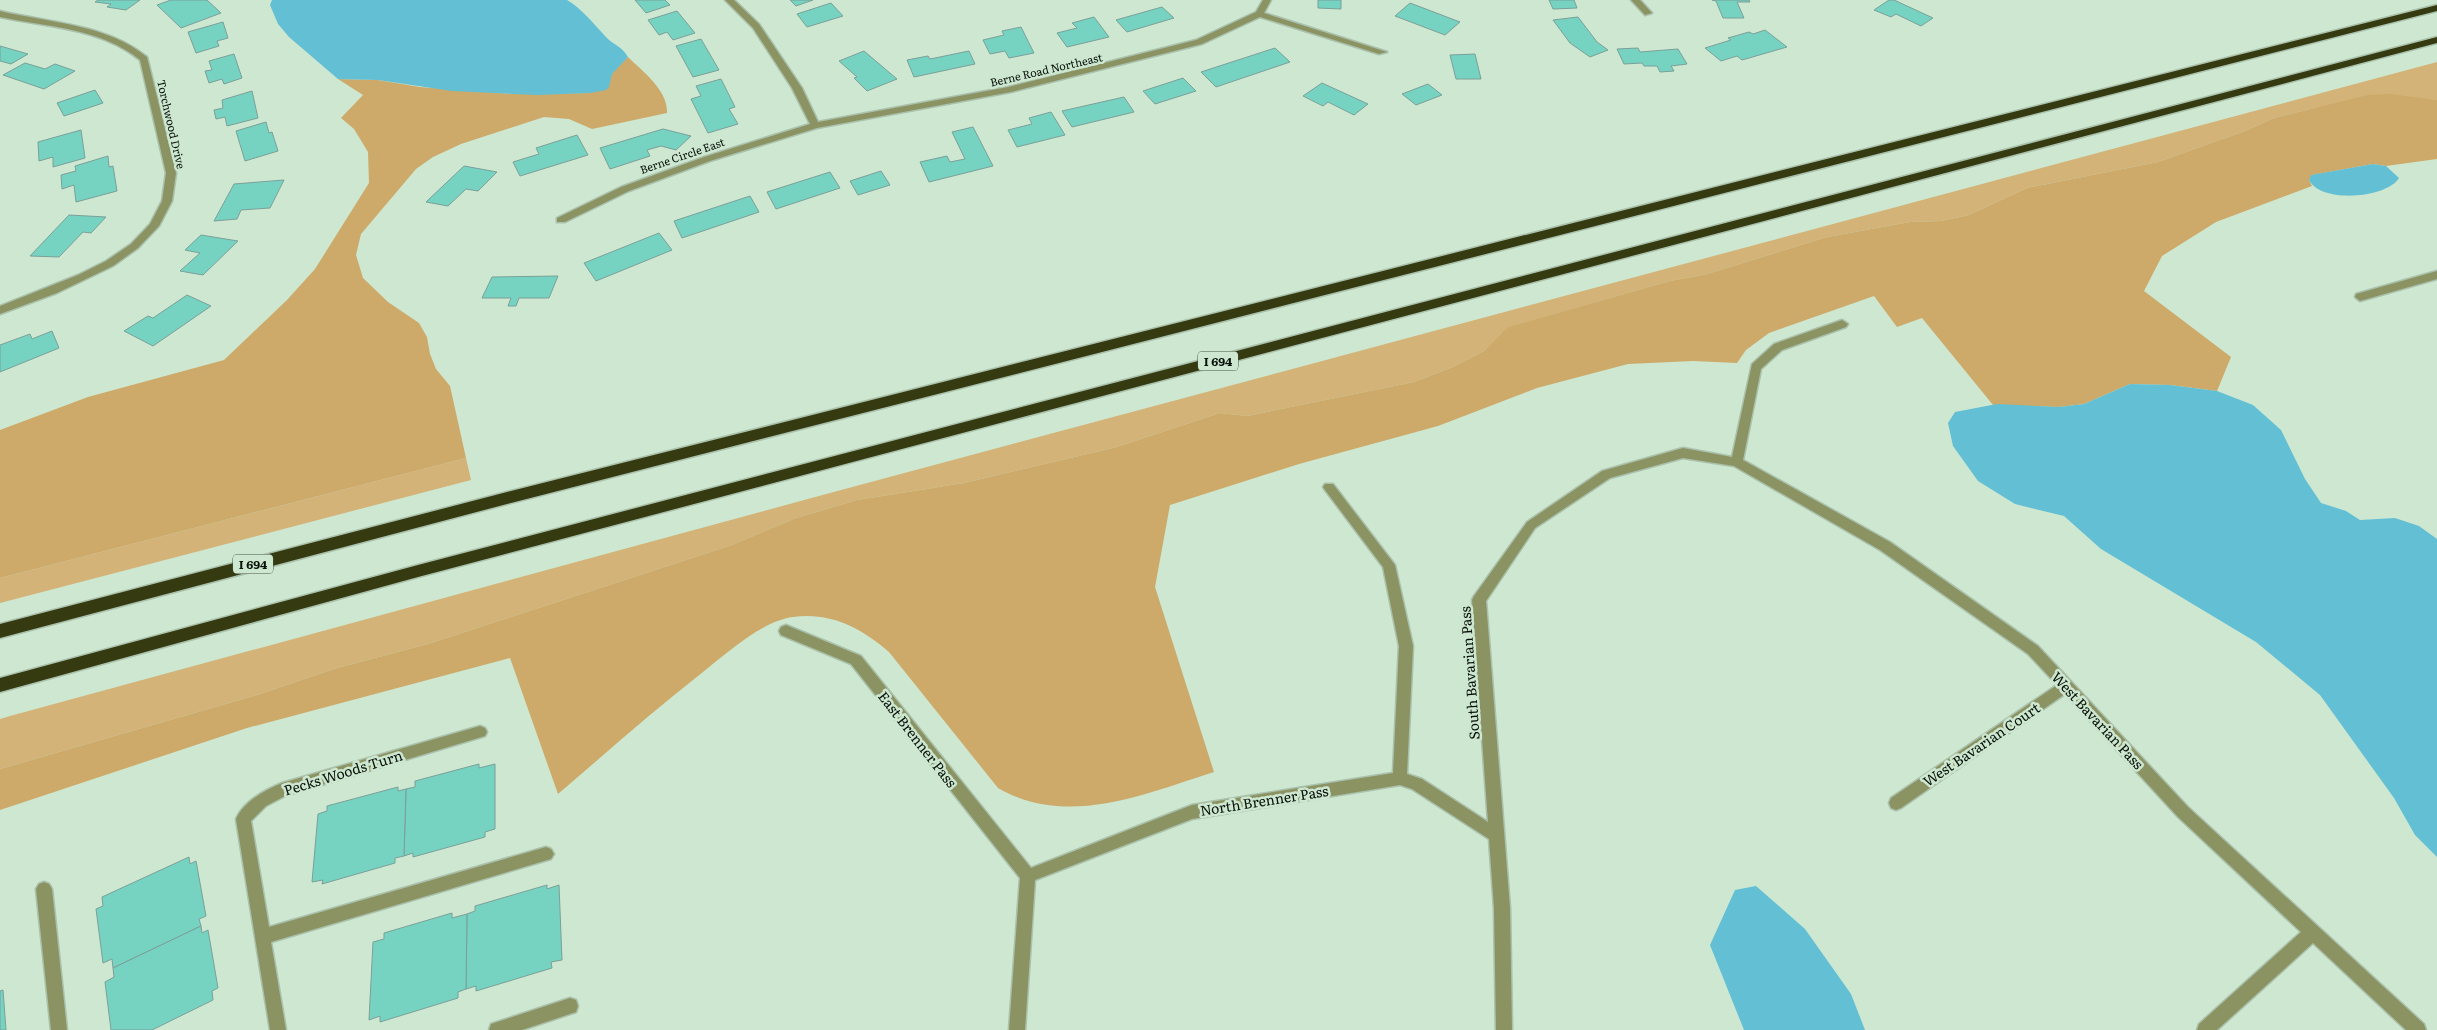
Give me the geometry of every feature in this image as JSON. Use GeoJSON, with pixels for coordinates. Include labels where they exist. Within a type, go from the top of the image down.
{"type":"FeatureCollection","features":[{"type":"Feature","properties":{"kind":"highway","name":"I 694"},"geometry":{"type":"LineString","coordinates":[[0,632],[498,500],[2437,8]]}},
{"type":"Feature","properties":{"kind":"highway","name":"I 694"},"geometry":{"type":"LineString","coordinates":[[0,685],[436,566],[2437,40]]}},
{"type":"Feature","properties":{"kind":"street"},"geometry":{"type":"LineString","coordinates":[[729,0],[756,26],[797,88],[815,125]]}},
{"type":"Feature","properties":{"kind":"street"},"geometry":{"type":"LineString","coordinates":[[1267,0],[1259,14],[1382,52]]}},
{"type":"Feature","properties":{"kind":"street"},"geometry":{"type":"LineString","coordinates":[[1635,0],[1648,13]]}},
{"type":"Feature","properties":{"kind":"street","name":"Torchwood Drive"},"geometry":{"type":"LineString","coordinates":[[0,14],[114,39],[138,52],[144,59],[170,173],[171,190],[166,209],[151,229],[130,250],[79,279],[0,310]]}},
{"type":"Feature","properties":{"kind":"street","name":"Berne Road Northeast"},"geometry":{"type":"LineString","coordinates":[[815,125],[1008,90],[1110,66],[1199,42],[1259,14]]}},
{"type":"Feature","properties":{"kind":"street","name":"Berne Circle East"},"geometry":{"type":"LineString","coordinates":[[561,220],[625,189],[707,159],[815,125]]}},
{"type":"Feature","properties":{"kind":"street"},"geometry":{"type":"LineString","coordinates":[[2360,297],[2437,276]]}},
{"type":"Feature","properties":{"kind":"street"},"geometry":{"type":"LineString","coordinates":[[1737,462],[1756,367],[1778,347],[1842,324]]}},
{"type":"Feature","properties":{"kind":"street","name":"South Bavarian Pass"},"geometry":{"type":"LineString","coordinates":[[1504,1030],[1502,908],[1479,600],[1531,525],[1606,474],[1683,453],[1737,462]]}},
{"type":"Feature","properties":{"kind":"street","name":"West Bavarian Pass"},"geometry":{"type":"LineString","coordinates":[[1737,462],[1885,546],[2033,650],[2183,812],[2418,1030]]}},
{"type":"Feature","properties":{"kind":"street"},"geometry":{"type":"LineString","coordinates":[[1329,487],[1390,565],[1406,646],[1400,778],[1417,784],[1496,835]]}},
{"type":"Feature","properties":{"kind":"street","name":"East Brenner Pass"},"geometry":{"type":"LineString","coordinates":[[786,631],[856,660],[1028,876]]}},
{"type":"Feature","properties":{"kind":"street","name":"West Bavarian Court"},"geometry":{"type":"LineString","coordinates":[[1896,803],[2066,686]]}},
{"type":"Feature","properties":{"kind":"street","name":"Pecks Woods Turn"},"geometry":{"type":"LineString","coordinates":[[278,1030],[243,819],[251,809],[282,790],[480,732]]}},
{"type":"Feature","properties":{"kind":"street","name":"North Brenner Pass"},"geometry":{"type":"LineString","coordinates":[[1028,876],[1192,812],[1400,778]]}},
{"type":"Feature","properties":{"kind":"street"},"geometry":{"type":"LineString","coordinates":[[262,937],[546,854]]}},
{"type":"Feature","properties":{"kind":"street"},"geometry":{"type":"LineString","coordinates":[[1017,1030],[1028,876]]}},
{"type":"Feature","properties":{"kind":"street"},"geometry":{"type":"LineString","coordinates":[[44,889],[59,1030]]}},
{"type":"Feature","properties":{"kind":"street"},"geometry":{"type":"LineString","coordinates":[[2205,1030],[2312,933]]}},
{"type":"Feature","properties":{"kind":"street"},"geometry":{"type":"LineString","coordinates":[[497,1030],[570,1006]]}},
{"type":"Feature","properties":{"kind":"shaded area"},"geometry":{"type":"Polygon","coordinates":[[[628,57],[659,89],[666,105],[667,113],[592,129],[569,119],[544,117],[461,144],[433,157],[416,169],[361,234],[356,255],[363,278],[388,302],[419,323],[427,337],[430,354],[436,369],[450,386],[466,458],[0,578],[0,430],[88,397],[224,360],[287,300],[315,269],[369,183],[368,152],[354,129],[341,118],[363,95],[338,79],[378,80],[420,87],[512,94],[590,93],[628,57]]]}},
{"type":"Feature","properties":{"kind":"shaded area"},"geometry":{"type":"Polygon","coordinates":[[[2437,62],[2437,100],[2420,99],[2315,108],[2274,118],[2245,131],[2158,162],[2027,188],[1969,215],[1941,221],[1910,222],[1827,237],[1707,274],[1670,281],[1509,327],[1484,351],[1453,367],[1414,382],[1247,416],[1220,413],[1117,447],[964,483],[857,500],[796,518],[732,545],[428,644],[337,668],[257,695],[0,769],[0,719],[10,716],[830,493],[2437,62]]]}},
{"type":"Feature","properties":{"kind":"shaded area"},"geometry":{"type":"Polygon","coordinates":[[[2390,94],[2437,100],[2437,159],[2386,166],[2373,164],[2312,175],[2309,180],[2312,186],[2216,222],[2162,256],[2144,291],[2231,357],[2217,391],[2170,385],[2130,384],[2084,404],[2059,407],[1993,405],[1922,318],[1897,327],[1874,296],[1769,333],[1746,350],[1737,363],[1693,361],[1628,364],[1537,388],[1438,426],[1299,464],[1170,505],[1155,587],[1214,772],[1161,789],[1106,803],[1078,806],[1051,805],[1024,800],[998,788],[889,652],[868,636],[845,624],[820,617],[807,616],[781,620],[745,639],[666,702],[558,794],[510,658],[247,728],[0,810],[0,769],[257,695],[337,668],[428,644],[732,545],[796,518],[857,500],[964,483],[1117,447],[1220,413],[1247,416],[1414,382],[1453,367],[1484,351],[1508,327],[1670,281],[1707,274],[1827,237],[1910,222],[1941,221],[1969,215],[2027,188],[2158,162],[2245,131],[2274,118],[2368,95],[2390,94]]]}},
{"type":"Feature","properties":{"kind":"shaded area"},"geometry":{"type":"Polygon","coordinates":[[[466,458],[471,480],[0,603],[0,578],[466,458]]]}},
{"type":"Feature","properties":{"kind":"water"},"geometry":{"type":"Polygon","coordinates":[[[272,0],[567,0],[582,12],[608,39],[623,50],[628,57],[612,74],[609,87],[606,90],[590,93],[537,95],[452,91],[378,80],[338,79],[289,37],[278,24],[270,5],[272,0]]]}},
{"type":"Feature","properties":{"kind":"water"},"geometry":{"type":"Polygon","coordinates":[[[2373,164],[2386,166],[2399,178],[2392,185],[2382,190],[2354,196],[2326,193],[2316,188],[2309,180],[2311,175],[2373,164]]]}},
{"type":"Feature","properties":{"kind":"water"},"geometry":{"type":"Polygon","coordinates":[[[2130,384],[2170,385],[2217,391],[2253,405],[2281,430],[2305,479],[2321,503],[2346,511],[2360,520],[2395,518],[2419,526],[2437,539],[2437,857],[2415,835],[2394,798],[2320,695],[2256,642],[2101,549],[2064,516],[2015,504],[1978,481],[1953,446],[1948,423],[1955,412],[1997,404],[2059,407],[2084,404],[2130,384]]]}},
{"type":"Feature","properties":{"kind":"water"},"geometry":{"type":"Polygon","coordinates":[[[1756,886],[1805,929],[1851,994],[1865,1030],[1744,1030],[1710,945],[1735,890],[1756,886]]]}},
{"type":"Feature","properties":{"kind":"building"},"geometry":{"type":"Polygon","coordinates":[[[98,0],[140,0],[126,10],[107,7],[111,4],[95,2],[98,0]]]}},
{"type":"Feature","properties":{"kind":"building"},"geometry":{"type":"Polygon","coordinates":[[[171,0],[207,0],[221,13],[181,28],[157,5],[171,0]]]}},
{"type":"Feature","properties":{"kind":"building"},"geometry":{"type":"Polygon","coordinates":[[[635,0],[665,0],[670,5],[646,13],[635,0]]]}},
{"type":"Feature","properties":{"kind":"building"},"geometry":{"type":"Polygon","coordinates":[[[790,0],[813,0],[796,6],[790,0]]]}},
{"type":"Feature","properties":{"kind":"building"},"geometry":{"type":"Polygon","coordinates":[[[1318,0],[1341,0],[1341,9],[1318,8],[1318,0]]]}},
{"type":"Feature","properties":{"kind":"building"},"geometry":{"type":"Polygon","coordinates":[[[1549,0],[1574,0],[1577,8],[1553,9],[1549,0]]]}},
{"type":"Feature","properties":{"kind":"building"},"geometry":{"type":"Polygon","coordinates":[[[1712,0],[1749,0],[1750,2],[1737,2],[1744,18],[1723,18],[1716,1],[1712,0]]]}},
{"type":"Feature","properties":{"kind":"building"},"geometry":{"type":"Polygon","coordinates":[[[1889,0],[1894,0],[1933,18],[1921,26],[1896,14],[1891,17],[1874,10],[1889,0]]]}},
{"type":"Feature","properties":{"kind":"building"},"geometry":{"type":"Polygon","coordinates":[[[831,3],[843,16],[807,27],[797,14],[831,3]]]}},
{"type":"Feature","properties":{"kind":"building"},"geometry":{"type":"Polygon","coordinates":[[[1410,3],[1460,22],[1445,35],[1395,16],[1410,3]]]}},
{"type":"Feature","properties":{"kind":"building"},"geometry":{"type":"Polygon","coordinates":[[[1162,7],[1174,18],[1127,32],[1116,20],[1162,7]]]}},
{"type":"Feature","properties":{"kind":"building"},"geometry":{"type":"Polygon","coordinates":[[[677,11],[695,33],[673,40],[667,32],[659,35],[648,20],[677,11]]]}},
{"type":"Feature","properties":{"kind":"building"},"geometry":{"type":"Polygon","coordinates":[[[1094,17],[1109,37],[1067,47],[1057,33],[1077,28],[1072,23],[1094,17]]]}},
{"type":"Feature","properties":{"kind":"building"},"geometry":{"type":"Polygon","coordinates":[[[1578,17],[1597,42],[1608,50],[1590,57],[1570,43],[1553,20],[1578,17]]]}},
{"type":"Feature","properties":{"kind":"building"},"geometry":{"type":"Polygon","coordinates":[[[223,22],[228,38],[217,41],[219,46],[196,53],[188,32],[223,22]]]}},
{"type":"Feature","properties":{"kind":"building"},"geometry":{"type":"Polygon","coordinates":[[[1021,27],[1034,53],[1009,58],[1005,51],[990,54],[983,40],[1004,35],[1002,31],[1021,27]]]}},
{"type":"Feature","properties":{"kind":"building"},"geometry":{"type":"Polygon","coordinates":[[[1765,30],[1787,47],[1742,60],[1737,56],[1721,61],[1705,48],[1731,40],[1728,38],[1765,30]]]}},
{"type":"Feature","properties":{"kind":"building"},"geometry":{"type":"Polygon","coordinates":[[[701,39],[719,70],[693,77],[676,46],[701,39]]]}},
{"type":"Feature","properties":{"kind":"building"},"geometry":{"type":"Polygon","coordinates":[[[0,46],[28,54],[11,64],[0,61],[0,46]]]}},
{"type":"Feature","properties":{"kind":"building"},"geometry":{"type":"Polygon","coordinates":[[[1275,48],[1290,62],[1216,87],[1201,72],[1275,48]]]}},
{"type":"Feature","properties":{"kind":"building"},"geometry":{"type":"Polygon","coordinates":[[[1638,48],[1640,52],[1678,49],[1687,64],[1671,66],[1674,71],[1660,72],[1657,66],[1644,66],[1642,63],[1624,64],[1617,49],[1638,48]]]}},
{"type":"Feature","properties":{"kind":"building"},"geometry":{"type":"Polygon","coordinates":[[[864,51],[897,79],[867,91],[854,78],[857,77],[839,61],[864,51]]]}},
{"type":"Feature","properties":{"kind":"building"},"geometry":{"type":"Polygon","coordinates":[[[969,51],[975,64],[914,77],[907,60],[928,56],[930,59],[969,51]]]}},
{"type":"Feature","properties":{"kind":"building"},"geometry":{"type":"Polygon","coordinates":[[[234,54],[242,78],[224,84],[222,79],[209,83],[205,71],[212,70],[209,61],[234,54]]]}},
{"type":"Feature","properties":{"kind":"building"},"geometry":{"type":"Polygon","coordinates":[[[1475,54],[1481,79],[1456,79],[1450,55],[1475,54]]]}},
{"type":"Feature","properties":{"kind":"building"},"geometry":{"type":"Polygon","coordinates":[[[25,63],[45,69],[55,64],[75,71],[44,89],[3,75],[25,63]]]}},
{"type":"Feature","properties":{"kind":"building"},"geometry":{"type":"Polygon","coordinates":[[[1183,78],[1196,91],[1155,104],[1143,91],[1183,78]]]}},
{"type":"Feature","properties":{"kind":"building"},"geometry":{"type":"Polygon","coordinates":[[[721,79],[735,107],[729,109],[738,124],[708,133],[691,99],[701,96],[696,86],[721,79]]]}},
{"type":"Feature","properties":{"kind":"building"},"geometry":{"type":"Polygon","coordinates":[[[1322,83],[1368,104],[1354,115],[1328,102],[1323,106],[1303,96],[1322,83]]]}},
{"type":"Feature","properties":{"kind":"building"},"geometry":{"type":"Polygon","coordinates":[[[1428,84],[1442,95],[1416,105],[1402,94],[1428,84]]]}},
{"type":"Feature","properties":{"kind":"building"},"geometry":{"type":"Polygon","coordinates":[[[95,90],[103,103],[64,116],[57,103],[95,90]]]}},
{"type":"Feature","properties":{"kind":"building"},"geometry":{"type":"Polygon","coordinates":[[[252,91],[258,118],[227,126],[225,117],[216,119],[214,110],[223,108],[222,100],[252,91]]]}},
{"type":"Feature","properties":{"kind":"building"},"geometry":{"type":"Polygon","coordinates":[[[1124,97],[1134,112],[1072,127],[1062,111],[1124,97]]]}},
{"type":"Feature","properties":{"kind":"building"},"geometry":{"type":"Polygon","coordinates":[[[1051,112],[1065,135],[1017,147],[1008,130],[1032,124],[1029,118],[1051,112]]]}},
{"type":"Feature","properties":{"kind":"building"},"geometry":{"type":"Polygon","coordinates":[[[266,122],[269,133],[272,132],[278,151],[245,161],[236,131],[266,122]]]}},
{"type":"Feature","properties":{"kind":"building"},"geometry":{"type":"Polygon","coordinates":[[[973,127],[993,166],[929,182],[920,162],[947,156],[950,162],[965,159],[952,132],[973,127]]]}},
{"type":"Feature","properties":{"kind":"building"},"geometry":{"type":"Polygon","coordinates":[[[663,129],[691,136],[676,150],[661,146],[647,150],[650,156],[610,169],[600,148],[663,129]]]}},
{"type":"Feature","properties":{"kind":"building"},"geometry":{"type":"Polygon","coordinates":[[[81,130],[85,158],[53,167],[53,157],[39,161],[38,142],[81,130]]]}},
{"type":"Feature","properties":{"kind":"building"},"geometry":{"type":"Polygon","coordinates":[[[577,135],[588,155],[520,176],[513,162],[539,154],[536,148],[577,135]]]}},
{"type":"Feature","properties":{"kind":"building"},"geometry":{"type":"Polygon","coordinates":[[[108,156],[109,167],[113,166],[117,191],[76,202],[74,185],[62,189],[61,175],[76,171],[75,166],[108,156]]]}},
{"type":"Feature","properties":{"kind":"building"},"geometry":{"type":"Polygon","coordinates":[[[464,166],[497,172],[478,191],[466,189],[448,206],[426,202],[464,166]]]}},
{"type":"Feature","properties":{"kind":"building"},"geometry":{"type":"Polygon","coordinates":[[[881,171],[890,185],[858,195],[850,181],[881,171]]]}},
{"type":"Feature","properties":{"kind":"building"},"geometry":{"type":"Polygon","coordinates":[[[830,172],[840,188],[776,209],[767,192],[830,172]]]}},
{"type":"Feature","properties":{"kind":"building"},"geometry":{"type":"Polygon","coordinates":[[[284,180],[270,208],[241,210],[237,219],[214,221],[234,184],[284,180]]]}},
{"type":"Feature","properties":{"kind":"building"},"geometry":{"type":"Polygon","coordinates":[[[750,196],[759,212],[682,238],[674,221],[750,196]]]}},
{"type":"Feature","properties":{"kind":"building"},"geometry":{"type":"Polygon","coordinates":[[[69,215],[106,217],[91,233],[83,232],[59,257],[30,256],[69,215]]]}},
{"type":"Feature","properties":{"kind":"building"},"geometry":{"type":"Polygon","coordinates":[[[659,233],[672,250],[596,281],[584,263],[659,233]]]}},
{"type":"Feature","properties":{"kind":"building"},"geometry":{"type":"Polygon","coordinates":[[[201,235],[238,241],[203,275],[180,271],[200,253],[185,250],[201,235]]]}},
{"type":"Feature","properties":{"kind":"building"},"geometry":{"type":"Polygon","coordinates":[[[558,276],[549,298],[519,298],[516,306],[508,306],[511,298],[482,298],[492,277],[558,276]]]}},
{"type":"Feature","properties":{"kind":"building"},"geometry":{"type":"Polygon","coordinates":[[[187,295],[211,306],[153,346],[124,331],[148,316],[153,318],[187,295]]]}},
{"type":"Feature","properties":{"kind":"building"},"geometry":{"type":"Polygon","coordinates":[[[52,331],[59,348],[0,372],[0,345],[30,334],[32,339],[52,331]]]}},
{"type":"Feature","properties":{"kind":"building"},"geometry":{"type":"Polygon","coordinates":[[[479,764],[479,768],[495,764],[495,829],[485,832],[485,837],[413,857],[413,853],[404,856],[406,789],[415,787],[415,781],[479,764]]]}},
{"type":"Feature","properties":{"kind":"building"},"geometry":{"type":"Polygon","coordinates":[[[398,787],[398,791],[406,789],[404,856],[395,858],[395,863],[322,884],[323,880],[312,882],[318,814],[327,811],[327,806],[398,787]]]}},
{"type":"Feature","properties":{"kind":"building"},"geometry":{"type":"Polygon","coordinates":[[[189,857],[190,864],[196,861],[206,916],[199,919],[201,926],[113,968],[112,959],[103,963],[96,909],[103,906],[102,897],[189,857]]]}},
{"type":"Feature","properties":{"kind":"building"},"geometry":{"type":"Polygon","coordinates":[[[547,885],[547,889],[559,885],[562,960],[551,962],[552,968],[476,991],[476,986],[466,989],[467,914],[475,911],[475,906],[547,885]]]}},
{"type":"Feature","properties":{"kind":"building"},"geometry":{"type":"Polygon","coordinates":[[[452,913],[452,918],[467,914],[466,989],[458,992],[458,998],[380,1022],[380,1016],[369,1020],[373,942],[384,939],[384,933],[452,913]]]}},
{"type":"Feature","properties":{"kind":"building"},"geometry":{"type":"Polygon","coordinates":[[[201,926],[202,933],[208,930],[218,988],[212,991],[213,1000],[152,1030],[111,1030],[105,982],[114,977],[113,968],[201,926]]]}},
{"type":"Feature","properties":{"kind":"building"},"geometry":{"type":"Polygon","coordinates":[[[3,990],[6,1030],[0,1030],[0,991],[3,990]]]}}]}
